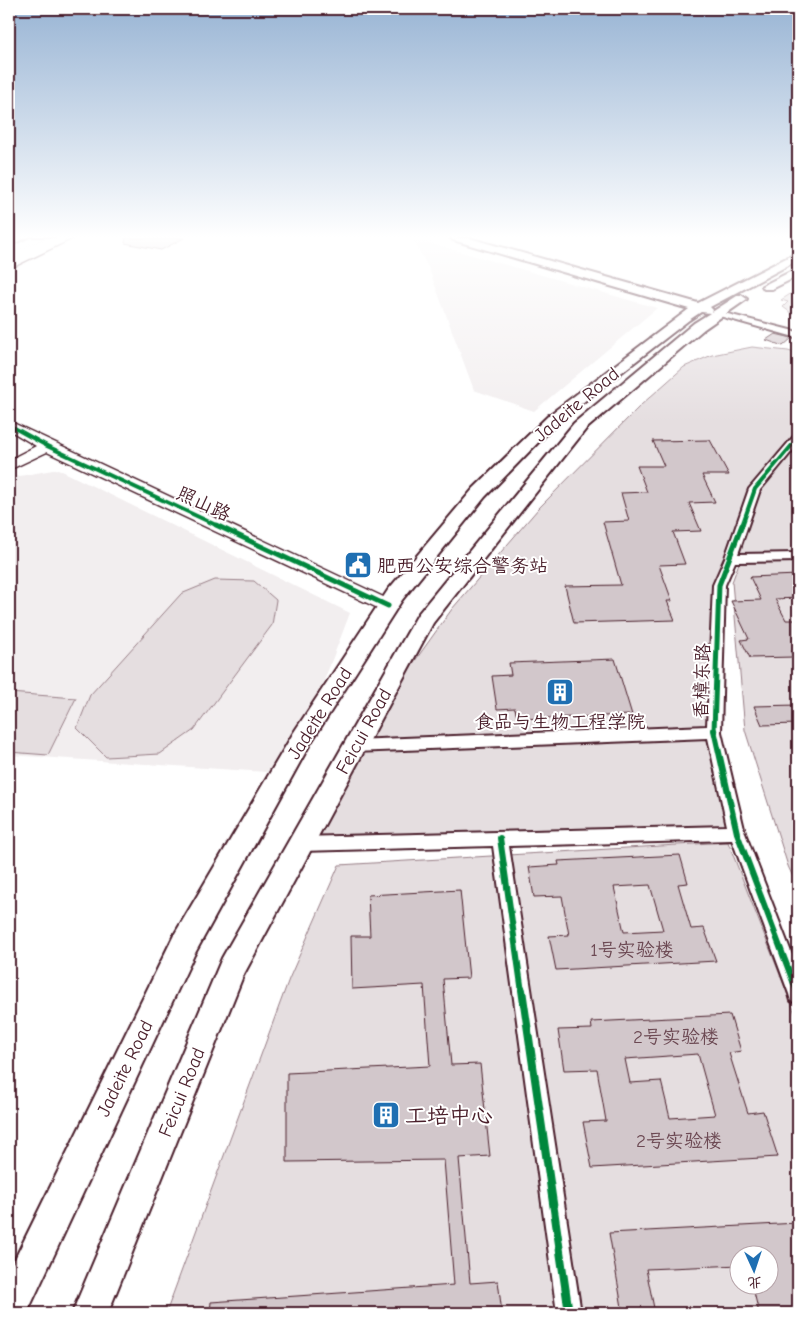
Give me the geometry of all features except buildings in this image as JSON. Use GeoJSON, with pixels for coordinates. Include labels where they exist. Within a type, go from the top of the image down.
{"type":"FeatureCollection","features":[{"type":"Feature","properties":{"kind":"main road"},"geometry":{"type":"LineString","coordinates":[[686,300],[713,307]]}},
{"type":"Feature","properties":{"kind":"main road"},"geometry":{"type":"LineString","coordinates":[[690,300],[713,307]]}},
{"type":"Feature","properties":{"kind":"main road","name":"Jadeite Road"},"geometry":{"type":"LineString","coordinates":[[9,1310],[184,945],[302,738],[388,606],[480,493],[554,418],[725,300]]}},
{"type":"Feature","properties":{"kind":"main road","name":"Feicui Road"},"geometry":{"type":"LineString","coordinates":[[90,1313],[232,968],[425,619],[580,426],[699,326],[713,307],[736,300]]}},
{"type":"Feature","properties":{"kind":"street"},"geometry":{"type":"LineString","coordinates":[[713,307],[798,335]]}},
{"type":"Feature","properties":{"kind":"street","name":"照山路"},"geometry":{"type":"LineString","coordinates":[[9,425],[47,446],[388,606]]}},
{"type":"Feature","properties":{"kind":"street","name":"香樟东路"},"geometry":{"type":"LineString","coordinates":[[798,438],[755,489],[731,558],[719,585],[714,732],[737,833],[798,994]]}},
{"type":"Feature","properties":{"kind":"street"},"geometry":{"type":"LineString","coordinates":[[9,466],[47,446]]}},
{"type":"Feature","properties":{"kind":"street"},"geometry":{"type":"LineString","coordinates":[[731,558],[798,556]]}},
{"type":"Feature","properties":{"kind":"street"},"geometry":{"type":"LineString","coordinates":[[354,746],[714,732]]}},
{"type":"Feature","properties":{"kind":"street"},"geometry":{"type":"LineString","coordinates":[[300,844],[737,833]]}},
{"type":"Feature","properties":{"kind":"street"},"geometry":{"type":"LineString","coordinates":[[500,838],[570,1313]]}},
{"type":"Feature","properties":{"kind":"shaded area"},"geometry":{"type":"Polygon","coordinates":[[[440,300],[628,300],[657,308],[534,411],[474,390],[440,300]]]}},
{"type":"Feature","properties":{"kind":"shaded area"},"geometry":{"type":"Polygon","coordinates":[[[781,300],[798,300],[798,318],[783,307],[788,302],[781,300]]]}},
{"type":"Feature","properties":{"kind":"shaded area"},"geometry":{"type":"Polygon","coordinates":[[[752,347],[798,354],[798,438],[766,478],[798,443],[798,557],[731,558],[719,585],[713,733],[737,832],[300,844],[354,746],[452,609],[538,509],[641,405],[684,367],[712,355],[752,347]]]}},
{"type":"Feature","properties":{"kind":"shaded area"},"geometry":{"type":"Polygon","coordinates":[[[58,469],[350,613],[302,738],[282,773],[9,755],[9,478],[58,469]]]}},
{"type":"Feature","properties":{"kind":"shaded area"},"geometry":{"type":"Polygon","coordinates":[[[798,562],[798,888],[788,866],[745,730],[732,582],[739,563],[798,562]]]}},
{"type":"Feature","properties":{"kind":"shaded area"},"geometry":{"type":"Polygon","coordinates":[[[215,580],[254,581],[276,600],[272,625],[194,730],[160,754],[106,757],[77,728],[90,695],[181,594],[215,580]]]}},
{"type":"Feature","properties":{"kind":"shaded area"},"geometry":{"type":"Polygon","coordinates":[[[9,693],[76,698],[48,755],[9,752],[9,693]]]}},
{"type":"Feature","properties":{"kind":"shaded area"},"geometry":{"type":"Polygon","coordinates":[[[728,842],[798,1021],[798,1313],[166,1313],[289,979],[339,865],[728,842]]]}},
{"type":"Feature","properties":{"kind":"cycle path"},"geometry":{"type":"LineString","coordinates":[[9,425],[47,446],[388,606]]}},
{"type":"Feature","properties":{"kind":"cycle path"},"geometry":{"type":"LineString","coordinates":[[798,438],[755,489],[731,558],[719,585],[714,732],[737,833],[798,994]]}},
{"type":"Feature","properties":{"kind":"cycle path"},"geometry":{"type":"LineString","coordinates":[[500,838],[569,1313]]}},
{"type":"Feature","properties":{"kind":"place","name":"肥西公安综合警务站"},"geometry":{"type":"Point","coordinates":[358,565]}},
{"type":"Feature","properties":{"kind":"place","name":"食品与生物工程学院"},"geometry":{"type":"Point","coordinates":[560,692]}},
{"type":"Feature","properties":{"kind":"place","name":"工培中心"},"geometry":{"type":"Point","coordinates":[386,1115]}}]}
